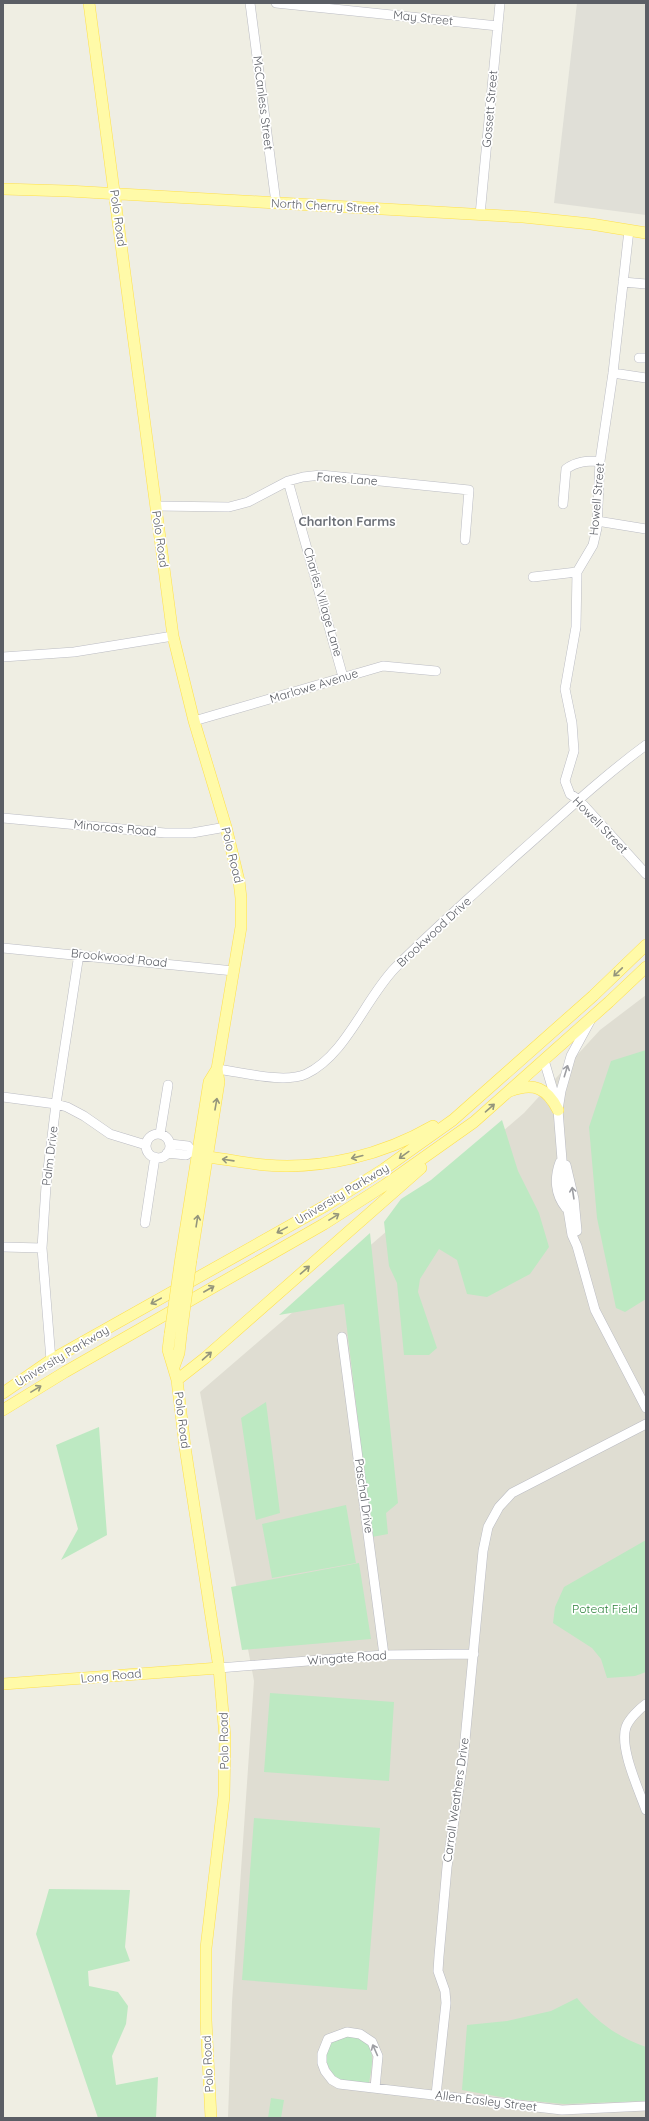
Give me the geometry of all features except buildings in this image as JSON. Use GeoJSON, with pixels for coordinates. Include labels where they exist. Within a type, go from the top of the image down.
{"type":"FeatureCollection","features":[{"type":"Feature","properties":{"kind":"main road","name":"Polo Road"},"geometry":{"type":"LineString","coordinates":[[89,3],[173,636],[194,721],[226,827],[239,881],[241,898],[241,927],[217,1069],[219,1082],[194,1168],[186,1258]]}},
{"type":"Feature","properties":{"kind":"main road","name":"North Cherry Street"},"geometry":{"type":"LineString","coordinates":[[3,190],[68,191],[114,195],[546,219],[646,233]]}},
{"type":"Feature","properties":{"kind":"main road","name":"University Parkway"},"geometry":{"type":"LineString","coordinates":[[3,1393],[51,1360],[325,1206],[384,1169],[453,1120],[568,1018],[646,945]]}},
{"type":"Feature","properties":{"kind":"main road","name":"University Parkway"},"geometry":{"type":"LineString","coordinates":[[3,1410],[65,1372],[324,1224],[460,1133],[544,1060],[646,967]]}},
{"type":"Feature","properties":{"kind":"main road"},"geometry":{"type":"LineString","coordinates":[[544,1060],[542,1054],[544,1049],[567,1027],[568,1018]]}},
{"type":"Feature","properties":{"kind":"main road"},"geometry":{"type":"LineString","coordinates":[[508,1092],[528,1087],[537,1089],[552,1097],[558,1110]]}},
{"type":"Feature","properties":{"kind":"main road"},"geometry":{"type":"LineString","coordinates":[[198,1153],[266,1165],[286,1166],[332,1162],[380,1150],[418,1135],[479,1097]]}},
{"type":"Feature","properties":{"kind":"main road"},"geometry":{"type":"LineString","coordinates":[[177,1380],[205,1358],[460,1133]]}},
{"type":"Feature","properties":{"kind":"main road","name":"Polo Road"},"geometry":{"type":"LineString","coordinates":[[198,1153],[186,1258],[175,1334],[179,1353],[174,1367],[177,1380],[186,1459],[219,1668],[225,1737],[224,1796],[206,1948],[205,1987],[211,2118]]}},
{"type":"Feature","properties":{"kind":"main road","name":"Long Road"},"geometry":{"type":"LineString","coordinates":[[3,1684],[219,1668]]}},
{"type":"Feature","properties":{"kind":"street","name":"McCanless Street"},"geometry":{"type":"LineString","coordinates":[[250,3],[276,203]]}},
{"type":"Feature","properties":{"kind":"street","name":"May Street"},"geometry":{"type":"LineString","coordinates":[[276,3],[498,26]]}},
{"type":"Feature","properties":{"kind":"street","name":"Gossett Street"},"geometry":{"type":"LineString","coordinates":[[480,215],[500,3]]}},
{"type":"Feature","properties":{"kind":"street","name":"Howell Street"},"geometry":{"type":"LineString","coordinates":[[629,230],[613,373],[600,461],[596,535],[577,572],[576,627],[565,689],[572,723],[574,751],[565,781],[570,794],[579,800],[646,874]]}},
{"type":"Feature","properties":{"kind":"street"},"geometry":{"type":"LineString","coordinates":[[623,282],[646,284]]}},
{"type":"Feature","properties":{"kind":"street"},"geometry":{"type":"LineString","coordinates":[[613,373],[646,378]]}},
{"type":"Feature","properties":{"kind":"street"},"geometry":{"type":"LineString","coordinates":[[563,504],[566,469],[573,464],[586,461],[600,461]]}},
{"type":"Feature","properties":{"kind":"street","name":"Fares Lane"},"geometry":{"type":"LineString","coordinates":[[156,506],[230,508],[248,502],[288,481],[320,475],[469,490],[465,540]]}},
{"type":"Feature","properties":{"kind":"street","name":"Charles Village Lane"},"geometry":{"type":"LineString","coordinates":[[288,481],[343,677]]}},
{"type":"Feature","properties":{"kind":"street"},"geometry":{"type":"LineString","coordinates":[[596,521],[646,529]]}},
{"type":"Feature","properties":{"kind":"street"},"geometry":{"type":"LineString","coordinates":[[533,577],[577,572]]}},
{"type":"Feature","properties":{"kind":"street"},"geometry":{"type":"LineString","coordinates":[[3,657],[74,652],[173,636]]}},
{"type":"Feature","properties":{"kind":"street","name":"Marlowe Avenue"},"geometry":{"type":"LineString","coordinates":[[194,721],[383,666],[436,671]]}},
{"type":"Feature","properties":{"kind":"street","name":"Brookwood Drive"},"geometry":{"type":"LineString","coordinates":[[217,1069],[291,1078],[307,1073],[320,1066],[336,1048],[382,982],[394,969],[443,921],[607,774],[646,745]]}},
{"type":"Feature","properties":{"kind":"street","name":"Minorcas Road"},"geometry":{"type":"LineString","coordinates":[[3,818],[164,833],[192,833],[226,827]]}},
{"type":"Feature","properties":{"kind":"street","name":"Brookwood Road"},"geometry":{"type":"LineString","coordinates":[[3,948],[79,954],[234,971]]}},
{"type":"Feature","properties":{"kind":"street","name":"Palm Drive"},"geometry":{"type":"LineString","coordinates":[[51,1360],[42,1248],[46,1186],[56,1104],[79,954]]}},
{"type":"Feature","properties":{"kind":"street"},"geometry":{"type":"LineString","coordinates":[[558,1110],[564,1076],[571,1056],[594,1015]]}},
{"type":"Feature","properties":{"kind":"street"},"geometry":{"type":"LineString","coordinates":[[544,1060],[558,1110],[568,1210],[572,1235],[578,1246]]}},
{"type":"Feature","properties":{"kind":"street"},"geometry":{"type":"LineString","coordinates":[[160,1134],[168,1085]]}},
{"type":"Feature","properties":{"kind":"street"},"geometry":{"type":"LineString","coordinates":[[3,1098],[56,1104],[84,1116],[110,1134],[146,1145]]}},
{"type":"Feature","properties":{"kind":"street"},"geometry":{"type":"LineString","coordinates":[[160,1134],[168,1139],[169,1148],[161,1158],[155,1158],[147,1152],[146,1145],[150,1136],[160,1134]]}},
{"type":"Feature","properties":{"kind":"street"},"geometry":{"type":"LineString","coordinates":[[169,1148],[186,1155],[198,1153]]}},
{"type":"Feature","properties":{"kind":"street"},"geometry":{"type":"LineString","coordinates":[[562,1157],[568,1168],[572,1188],[578,1246],[595,1310],[632,1385],[646,1408]]}},
{"type":"Feature","properties":{"kind":"street"},"geometry":{"type":"LineString","coordinates":[[145,1223],[155,1158]]}},
{"type":"Feature","properties":{"kind":"street"},"geometry":{"type":"LineString","coordinates":[[3,1247],[42,1248]]}},
{"type":"Feature","properties":{"kind":"street","name":"Paschal Drive"},"geometry":{"type":"LineString","coordinates":[[342,1338],[384,1655]]}},
{"type":"Feature","properties":{"kind":"street","name":"Carroll Weathers Drive"},"geometry":{"type":"LineString","coordinates":[[436,2095],[446,2003],[445,1991],[438,1971],[439,1956],[447,1867],[463,1761],[485,1536],[488,1527],[499,1507],[519,1488],[646,1424]]}},
{"type":"Feature","properties":{"kind":"street","name":"Wingate Road"},"geometry":{"type":"LineString","coordinates":[[219,1668],[384,1655],[474,1654]]}},
{"type":"Feature","properties":{"kind":"street"},"geometry":{"type":"LineString","coordinates":[[646,1704],[640,1708],[626,1727],[626,1749],[646,1810]]}},
{"type":"Feature","properties":{"kind":"street","name":"Allen Easley Street"},"geometry":{"type":"LineString","coordinates":[[375,2088],[378,2056],[372,2042],[360,2034],[347,2032],[328,2039],[322,2054],[322,2062],[325,2071],[332,2080],[339,2084],[562,2110],[646,2106]]}},
{"type":"Feature","properties":{"kind":"shaded area"},"geometry":{"type":"Polygon","coordinates":[[[577,3],[646,3],[646,215],[554,203],[577,3]]]}},
{"type":"Feature","properties":{"kind":"shaded area"},"geometry":{"type":"Polygon","coordinates":[[[646,995],[646,2118],[228,2118],[232,2002],[254,1681],[200,1392],[524,1113],[600,1030],[646,995]]]}},
{"type":"Feature","properties":{"kind":"green space"},"geometry":{"type":"Polygon","coordinates":[[[646,1050],[646,1299],[625,1312],[616,1308],[597,1218],[589,1127],[611,1061],[646,1050]]]}},
{"type":"Feature","properties":{"kind":"green space"},"geometry":{"type":"Polygon","coordinates":[[[502,1120],[518,1171],[539,1213],[549,1247],[530,1274],[487,1297],[467,1294],[457,1260],[439,1249],[420,1279],[418,1292],[437,1348],[429,1355],[404,1355],[397,1283],[389,1266],[384,1222],[401,1199],[431,1180],[502,1120]]]}},
{"type":"Feature","properties":{"kind":"green space"},"geometry":{"type":"Polygon","coordinates":[[[370,1233],[398,1503],[386,1513],[388,1534],[372,1537],[344,1304],[279,1315],[370,1233]]]}},
{"type":"Feature","properties":{"kind":"green space"},"geometry":{"type":"Polygon","coordinates":[[[266,1402],[280,1513],[256,1520],[241,1418],[266,1402]]]}},
{"type":"Feature","properties":{"kind":"green space"},"geometry":{"type":"Polygon","coordinates":[[[99,1427],[107,1535],[61,1560],[78,1529],[56,1445],[99,1427]]]}},
{"type":"Feature","properties":{"kind":"green space"},"geometry":{"type":"Polygon","coordinates":[[[346,1505],[356,1563],[272,1578],[262,1524],[346,1505]]]}},
{"type":"Feature","properties":{"kind":"green space","name":"Poteat Field"},"geometry":{"type":"Polygon","coordinates":[[[646,1540],[646,1672],[635,1676],[607,1678],[601,1659],[592,1648],[553,1623],[555,1607],[564,1587],[646,1540]]]}},
{"type":"Feature","properties":{"kind":"green space"},"geometry":{"type":"Polygon","coordinates":[[[359,1563],[371,1639],[242,1650],[231,1587],[359,1563]]]}},
{"type":"Feature","properties":{"kind":"green space"},"geometry":{"type":"Polygon","coordinates":[[[270,1693],[394,1702],[389,1781],[264,1772],[270,1693]]]}},
{"type":"Feature","properties":{"kind":"green space"},"geometry":{"type":"Polygon","coordinates":[[[254,1818],[380,1828],[367,1990],[242,1980],[254,1818]]]}},
{"type":"Feature","properties":{"kind":"green space"},"geometry":{"type":"Polygon","coordinates":[[[49,1889],[130,1890],[125,1947],[130,1961],[88,1971],[89,1986],[118,1992],[128,2006],[126,2024],[112,2056],[116,2085],[158,2077],[156,2118],[98,2118],[36,1934],[49,1889]]]}},
{"type":"Feature","properties":{"kind":"green space"},"geometry":{"type":"Polygon","coordinates":[[[577,1998],[592,2014],[616,2033],[646,2047],[646,2101],[564,2104],[512,2099],[462,2090],[467,2025],[507,2021],[551,2011],[577,1998]]]}},
{"type":"Feature","properties":{"kind":"green space"},"geometry":{"type":"Polygon","coordinates":[[[350,2036],[365,2042],[372,2053],[372,2067],[369,2083],[352,2082],[340,2079],[333,2074],[328,2066],[326,2052],[330,2044],[342,2037],[350,2036]]]}},
{"type":"Feature","properties":{"kind":"green space"},"geometry":{"type":"Polygon","coordinates":[[[271,2098],[284,2100],[281,2118],[268,2118],[271,2098]]]}},
{"type":"Feature","properties":{"kind":"district","name":"Charlton Farms"},"geometry":{"type":"Point","coordinates":[347,521]}}]}
